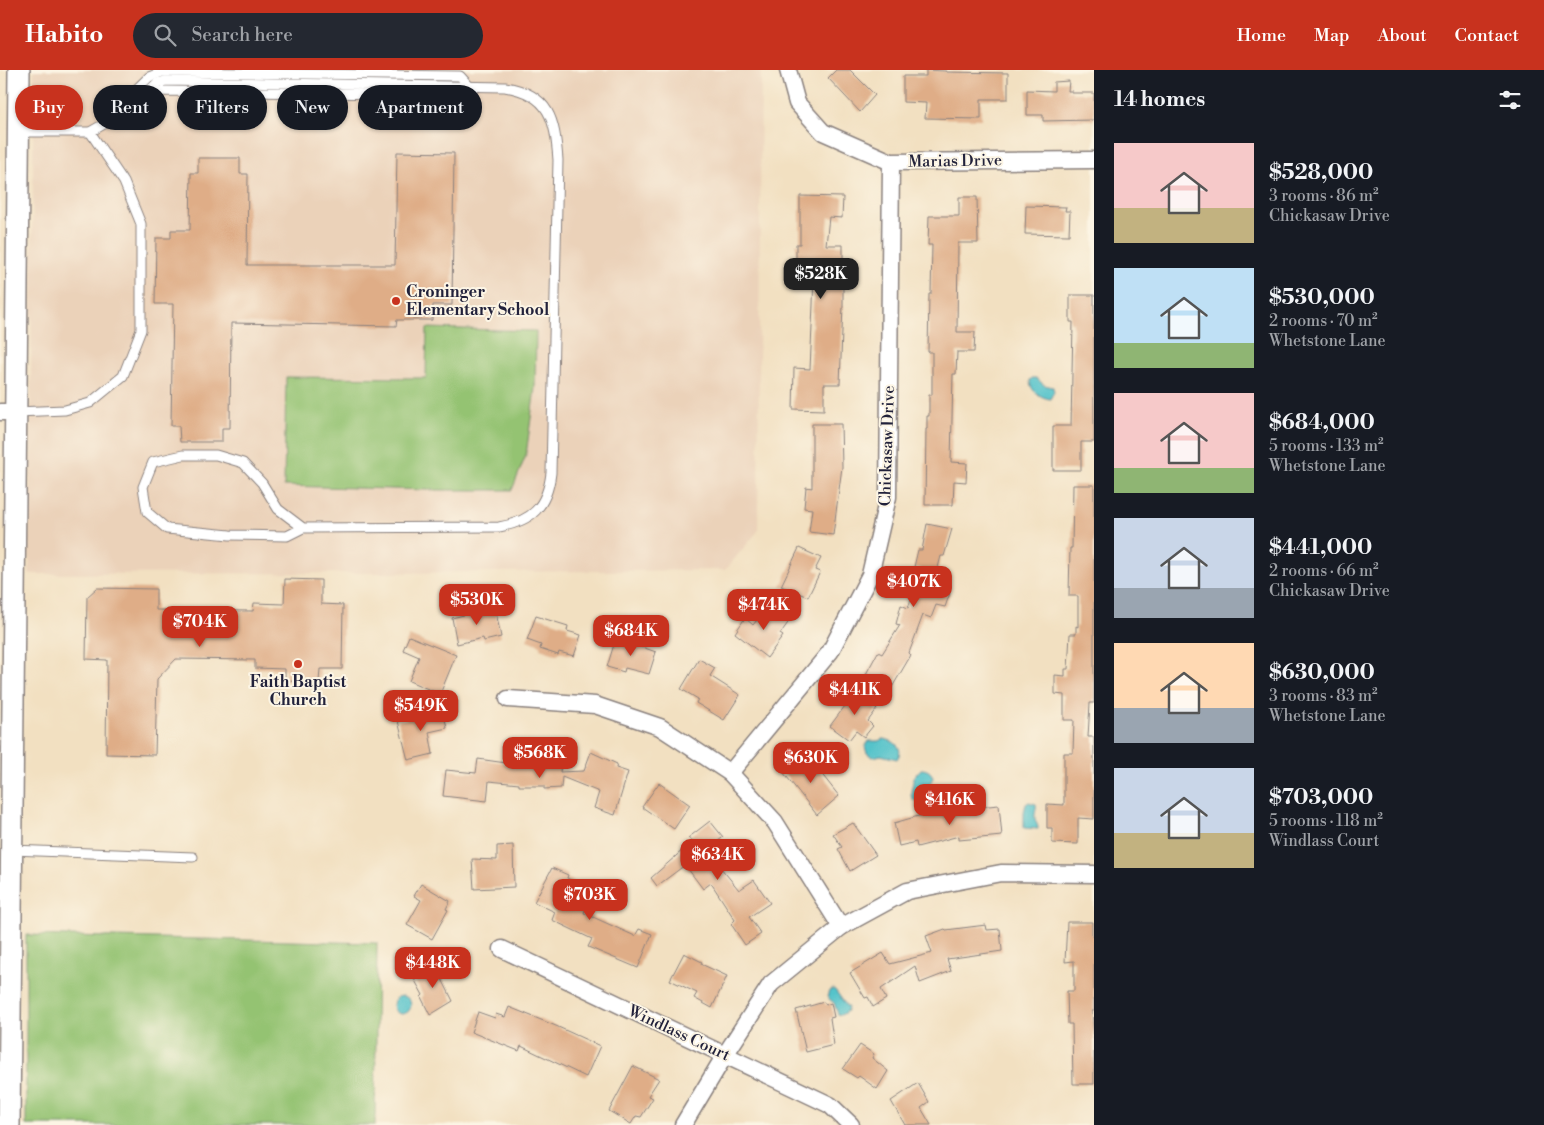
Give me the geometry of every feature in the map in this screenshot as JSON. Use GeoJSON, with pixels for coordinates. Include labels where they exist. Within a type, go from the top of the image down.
{"type":"FeatureCollection","features":[{"type":"Feature","properties":{"kind":"street"},"geometry":{"type":"LineString","coordinates":[[9,1125],[12,850],[8,412],[19,132],[19,70]]}},
{"type":"Feature","properties":{"kind":"street","name":"Marias Drive"},"geometry":{"type":"LineString","coordinates":[[788,70],[797,102],[822,132],[891,162],[1094,160]]}},
{"type":"Feature","properties":{"kind":"street","name":"Chickasaw Drive"},"geometry":{"type":"LineString","coordinates":[[730,773],[830,652],[870,574],[888,497],[891,162]]}},
{"type":"Feature","properties":{"kind":"street"},"geometry":{"type":"LineString","coordinates":[[508,699],[595,705],[660,727],[730,773],[775,822],[841,927]]}},
{"type":"Feature","properties":{"kind":"street"},"geometry":{"type":"LineString","coordinates":[[683,1125],[771,984],[841,927],[907,891],[1001,873],[1094,874]]}},
{"type":"Feature","properties":{"kind":"street","name":"Windlass Court"},"geometry":{"type":"LineString","coordinates":[[502,949],[830,1105],[851,1125]]}},
{"type":"Feature","properties":{"kind":"lane"},"geometry":{"type":"LineString","coordinates":[[141,85],[149,77],[162,72],[460,76],[468,85]]}},
{"type":"Feature","properties":{"kind":"lane"},"geometry":{"type":"LineString","coordinates":[[303,528],[278,509],[262,483],[243,463],[216,455],[182,455],[153,462],[143,487],[147,512],[167,529],[230,535],[287,536],[303,528],[499,527],[518,523],[529,516],[546,497],[550,487],[551,473],[558,160],[556,134],[550,116],[532,96],[516,89],[482,87]]}},
{"type":"Feature","properties":{"kind":"lane"},"geometry":{"type":"LineString","coordinates":[[167,91],[358,94]]}},
{"type":"Feature","properties":{"kind":"lane"},"geometry":{"type":"LineString","coordinates":[[19,132],[90,132],[94,130]]}},
{"type":"Feature","properties":{"kind":"lane"},"geometry":{"type":"LineString","coordinates":[[8,412],[65,410],[90,403],[123,376],[141,330],[141,224],[124,182],[90,132]]}},
{"type":"Feature","properties":{"kind":"lane"},"geometry":{"type":"LineString","coordinates":[[12,850],[193,857]]}},
{"type":"Feature","properties":{"kind":"shaded area","name":"Croninger Elementary School"},"geometry":{"type":"Polygon","coordinates":[[[34,70],[761,70],[758,531],[725,570],[29,574],[33,130],[83,130],[83,85],[34,85],[34,70]]]}},
{"type":"Feature","properties":{"kind":"green space"},"geometry":{"type":"Polygon","coordinates":[[[427,328],[536,331],[535,388],[526,455],[512,490],[284,486],[286,377],[426,378],[427,328]]]}},
{"type":"Feature","properties":{"kind":"green space"},"geometry":{"type":"Polygon","coordinates":[[[26,935],[377,943],[375,1125],[26,1125],[26,935]]]}},
{"type":"Feature","properties":{"kind":"water"},"geometry":{"type":"Polygon","coordinates":[[[1036,378],[1044,385],[1053,387],[1054,392],[1050,399],[1039,395],[1031,387],[1030,380],[1036,378]]]}},
{"type":"Feature","properties":{"kind":"water"},"geometry":{"type":"Polygon","coordinates":[[[883,739],[897,745],[900,751],[897,759],[881,755],[873,757],[867,753],[865,747],[869,741],[883,739]]]}},
{"type":"Feature","properties":{"kind":"water"},"geometry":{"type":"Polygon","coordinates":[[[921,769],[929,771],[933,778],[927,788],[926,800],[919,802],[912,799],[911,793],[913,777],[921,769]]]}},
{"type":"Feature","properties":{"kind":"water"},"geometry":{"type":"Polygon","coordinates":[[[1029,802],[1036,804],[1035,821],[1038,829],[1024,828],[1024,812],[1026,804],[1029,802]]]}},
{"type":"Feature","properties":{"kind":"water"},"geometry":{"type":"Polygon","coordinates":[[[833,989],[848,1008],[841,1015],[838,1014],[834,1003],[827,997],[829,991],[833,989]]]}},
{"type":"Feature","properties":{"kind":"water"},"geometry":{"type":"Polygon","coordinates":[[[398,996],[406,996],[411,1001],[409,1012],[398,1014],[393,1009],[393,1001],[398,996]]]}},
{"type":"Feature","properties":{"kind":"building"},"geometry":{"type":"Polygon","coordinates":[[[836,70],[850,70],[875,95],[860,112],[828,78],[836,70]]]}},
{"type":"Feature","properties":{"kind":"building"},"geometry":{"type":"Polygon","coordinates":[[[926,70],[1008,73],[1008,99],[981,99],[981,119],[925,118],[926,103],[903,102],[903,76],[926,76],[926,70]]]}},
{"type":"Feature","properties":{"kind":"building"},"geometry":{"type":"Polygon","coordinates":[[[1069,81],[1068,91],[1072,91],[1072,93],[1094,93],[1094,120],[1043,121],[1043,115],[1027,115],[1027,90],[1054,91],[1054,82],[1069,81]]]}},
{"type":"Feature","properties":{"kind":"building","name":"Croninger Elementary School"},"geometry":{"type":"Polygon","coordinates":[[[397,152],[454,153],[452,305],[433,305],[432,320],[397,320],[396,326],[231,323],[230,428],[222,428],[222,442],[180,442],[179,426],[171,426],[173,304],[155,304],[156,238],[171,238],[171,230],[190,230],[191,173],[198,173],[198,158],[240,158],[240,174],[248,174],[247,265],[395,265],[397,152]]]}},
{"type":"Feature","properties":{"kind":"building"},"geometry":{"type":"Polygon","coordinates":[[[800,196],[843,197],[842,218],[829,217],[826,245],[843,245],[840,384],[824,384],[824,410],[793,409],[794,368],[810,369],[813,305],[814,271],[796,270],[796,244],[800,244],[800,196]]]}},
{"type":"Feature","properties":{"kind":"building"},"geometry":{"type":"Polygon","coordinates":[[[959,197],[977,197],[978,243],[958,243],[957,332],[975,332],[974,352],[957,352],[956,374],[953,374],[951,462],[967,463],[966,482],[954,481],[953,505],[925,505],[926,429],[927,416],[929,416],[929,395],[932,395],[932,352],[928,352],[932,245],[928,245],[929,216],[959,216],[959,197]]]}},
{"type":"Feature","properties":{"kind":"building"},"geometry":{"type":"Polygon","coordinates":[[[1026,206],[1066,207],[1065,211],[1070,211],[1069,235],[1025,234],[1026,206]]]}},
{"type":"Feature","properties":{"kind":"building"},"geometry":{"type":"Polygon","coordinates":[[[1070,295],[1094,295],[1094,442],[1081,442],[1081,470],[1053,470],[1053,426],[1071,426],[1073,322],[1070,322],[1070,295]]]}},
{"type":"Feature","properties":{"kind":"building"},"geometry":{"type":"Polygon","coordinates":[[[812,424],[841,424],[842,467],[833,535],[809,532],[812,509],[804,508],[806,487],[812,488],[812,424]]]}},
{"type":"Feature","properties":{"kind":"building"},"geometry":{"type":"Polygon","coordinates":[[[1073,485],[1094,485],[1094,703],[1090,703],[1088,737],[1094,737],[1094,819],[1078,818],[1078,844],[1052,843],[1052,828],[1047,828],[1047,804],[1064,805],[1064,753],[1073,753],[1074,720],[1064,720],[1064,695],[1055,694],[1055,675],[1065,676],[1065,669],[1068,669],[1070,634],[1076,634],[1076,626],[1078,627],[1078,596],[1069,596],[1073,485]]]}},
{"type":"Feature","properties":{"kind":"building"},"geometry":{"type":"Polygon","coordinates":[[[927,524],[952,529],[944,556],[941,556],[933,587],[950,593],[945,607],[936,605],[931,618],[923,615],[909,653],[911,655],[891,689],[866,674],[878,652],[882,654],[900,625],[896,624],[901,605],[908,608],[922,569],[914,567],[918,550],[922,550],[927,524]]]}},
{"type":"Feature","properties":{"kind":"building"},"geometry":{"type":"Polygon","coordinates":[[[799,548],[821,558],[815,570],[820,572],[808,597],[781,586],[799,548]]]}},
{"type":"Feature","properties":{"kind":"building","name":"Faith Baptist Church"},"geometry":{"type":"Polygon","coordinates":[[[285,579],[321,580],[321,604],[343,605],[342,669],[320,669],[319,682],[285,681],[285,669],[255,668],[255,660],[176,659],[157,679],[155,755],[106,754],[107,660],[86,659],[87,597],[97,588],[156,589],[156,610],[253,611],[254,603],[284,604],[285,579]]]}},
{"type":"Feature","properties":{"kind":"building"},"geometry":{"type":"Polygon","coordinates":[[[769,605],[790,620],[780,634],[783,636],[767,658],[735,633],[745,618],[753,625],[769,605]]]}},
{"type":"Feature","properties":{"kind":"building"},"geometry":{"type":"Polygon","coordinates":[[[495,607],[501,637],[484,641],[483,638],[457,644],[452,618],[495,607]]]}},
{"type":"Feature","properties":{"kind":"building"},"geometry":{"type":"Polygon","coordinates":[[[536,616],[568,626],[567,631],[581,635],[574,656],[559,652],[558,655],[540,649],[541,645],[527,640],[536,616]]]}},
{"type":"Feature","properties":{"kind":"building"},"geometry":{"type":"Polygon","coordinates":[[[409,636],[456,655],[440,694],[409,681],[419,657],[403,650],[409,636]]]}},
{"type":"Feature","properties":{"kind":"building"},"geometry":{"type":"Polygon","coordinates":[[[616,638],[656,652],[649,674],[625,668],[624,672],[607,667],[616,638]]]}},
{"type":"Feature","properties":{"kind":"building"},"geometry":{"type":"Polygon","coordinates":[[[699,659],[715,668],[710,676],[740,695],[724,720],[696,703],[698,699],[681,689],[699,659]]]}},
{"type":"Feature","properties":{"kind":"building"},"geometry":{"type":"Polygon","coordinates":[[[857,689],[877,709],[868,721],[873,726],[864,737],[856,731],[849,740],[830,726],[845,706],[842,703],[852,690],[855,693],[857,689]]]}},
{"type":"Feature","properties":{"kind":"building"},"geometry":{"type":"Polygon","coordinates":[[[442,706],[447,728],[429,732],[433,754],[408,760],[398,721],[422,716],[421,711],[442,706]]]}},
{"type":"Feature","properties":{"kind":"building"},"geometry":{"type":"Polygon","coordinates":[[[591,752],[617,764],[616,768],[628,772],[615,815],[594,808],[599,792],[562,777],[561,788],[544,789],[544,786],[519,786],[519,784],[489,781],[487,801],[443,796],[446,770],[476,773],[478,759],[506,763],[543,762],[543,757],[560,755],[560,772],[584,771],[591,752]]]}},
{"type":"Feature","properties":{"kind":"building"},"geometry":{"type":"Polygon","coordinates":[[[805,753],[839,796],[817,815],[783,772],[805,753]]]}},
{"type":"Feature","properties":{"kind":"building"},"geometry":{"type":"Polygon","coordinates":[[[659,783],[690,805],[674,829],[642,807],[659,783]]]}},
{"type":"Feature","properties":{"kind":"building"},"geometry":{"type":"Polygon","coordinates":[[[999,805],[1002,836],[959,840],[959,836],[917,847],[916,842],[899,846],[894,823],[936,811],[999,805]]]}},
{"type":"Feature","properties":{"kind":"building"},"geometry":{"type":"Polygon","coordinates":[[[710,821],[723,837],[707,851],[739,890],[754,880],[770,903],[749,917],[761,934],[745,945],[731,924],[735,920],[711,883],[703,889],[685,865],[657,886],[651,878],[693,841],[688,838],[710,821]]]}},
{"type":"Feature","properties":{"kind":"building"},"geometry":{"type":"Polygon","coordinates":[[[853,823],[876,855],[850,871],[838,849],[842,847],[833,834],[853,823]]]}},
{"type":"Feature","properties":{"kind":"building"},"geometry":{"type":"Polygon","coordinates":[[[513,845],[514,887],[474,889],[472,859],[497,860],[497,846],[513,845]]]}},
{"type":"Feature","properties":{"kind":"building"},"geometry":{"type":"Polygon","coordinates":[[[552,868],[568,875],[567,878],[575,882],[573,888],[591,896],[584,913],[635,936],[639,929],[652,934],[638,968],[588,947],[592,939],[552,920],[555,912],[534,902],[552,868]]]}},
{"type":"Feature","properties":{"kind":"building"},"geometry":{"type":"Polygon","coordinates":[[[421,884],[450,901],[446,909],[448,910],[432,939],[407,925],[421,900],[414,896],[421,884]]]}},
{"type":"Feature","properties":{"kind":"building"},"geometry":{"type":"Polygon","coordinates":[[[1067,922],[1092,922],[1092,936],[1094,936],[1094,1011],[1092,1011],[1094,1084],[1073,1084],[1072,1024],[1068,1024],[1067,991],[1074,991],[1074,961],[1065,962],[1067,922]]]}},
{"type":"Feature","properties":{"kind":"building"},"geometry":{"type":"Polygon","coordinates":[[[986,925],[987,930],[1000,929],[1002,951],[947,959],[951,971],[920,983],[915,966],[881,989],[886,999],[873,1007],[868,997],[865,998],[850,973],[883,953],[890,964],[932,953],[926,936],[945,929],[986,925]]]}},
{"type":"Feature","properties":{"kind":"building"},"geometry":{"type":"Polygon","coordinates":[[[684,953],[702,962],[701,964],[727,976],[712,1008],[694,998],[697,993],[670,980],[684,953]]]}},
{"type":"Feature","properties":{"kind":"building"},"geometry":{"type":"Polygon","coordinates":[[[431,964],[435,971],[437,969],[453,1001],[430,1015],[421,997],[423,995],[413,977],[417,975],[416,972],[431,964]]]}},
{"type":"Feature","properties":{"kind":"building"},"geometry":{"type":"Polygon","coordinates":[[[824,1002],[826,1005],[831,1003],[834,1017],[830,1018],[834,1045],[806,1052],[796,1010],[824,1002]]]}},
{"type":"Feature","properties":{"kind":"building"},"geometry":{"type":"Polygon","coordinates":[[[509,1007],[600,1046],[586,1077],[521,1046],[519,1051],[471,1032],[478,1012],[495,1018],[496,1014],[505,1017],[509,1007]]]}},
{"type":"Feature","properties":{"kind":"building"},"geometry":{"type":"Polygon","coordinates":[[[860,1045],[874,1054],[872,1058],[888,1071],[877,1089],[859,1076],[857,1078],[843,1069],[860,1045]]]}},
{"type":"Feature","properties":{"kind":"building"},"geometry":{"type":"Polygon","coordinates":[[[633,1066],[659,1079],[648,1096],[653,1098],[641,1117],[636,1116],[631,1124],[609,1111],[633,1066]]]}},
{"type":"Feature","properties":{"kind":"building"},"geometry":{"type":"Polygon","coordinates":[[[918,1083],[929,1102],[921,1108],[931,1125],[905,1125],[891,1101],[918,1083]]]}},
{"type":"Feature","properties":{"kind":"place","name":"Croninger Elementary School"},"geometry":{"type":"Point","coordinates":[396,301]}},
{"type":"Feature","properties":{"kind":"place","name":"Faith Baptist Church"},"geometry":{"type":"Point","coordinates":[298,664]}}]}
